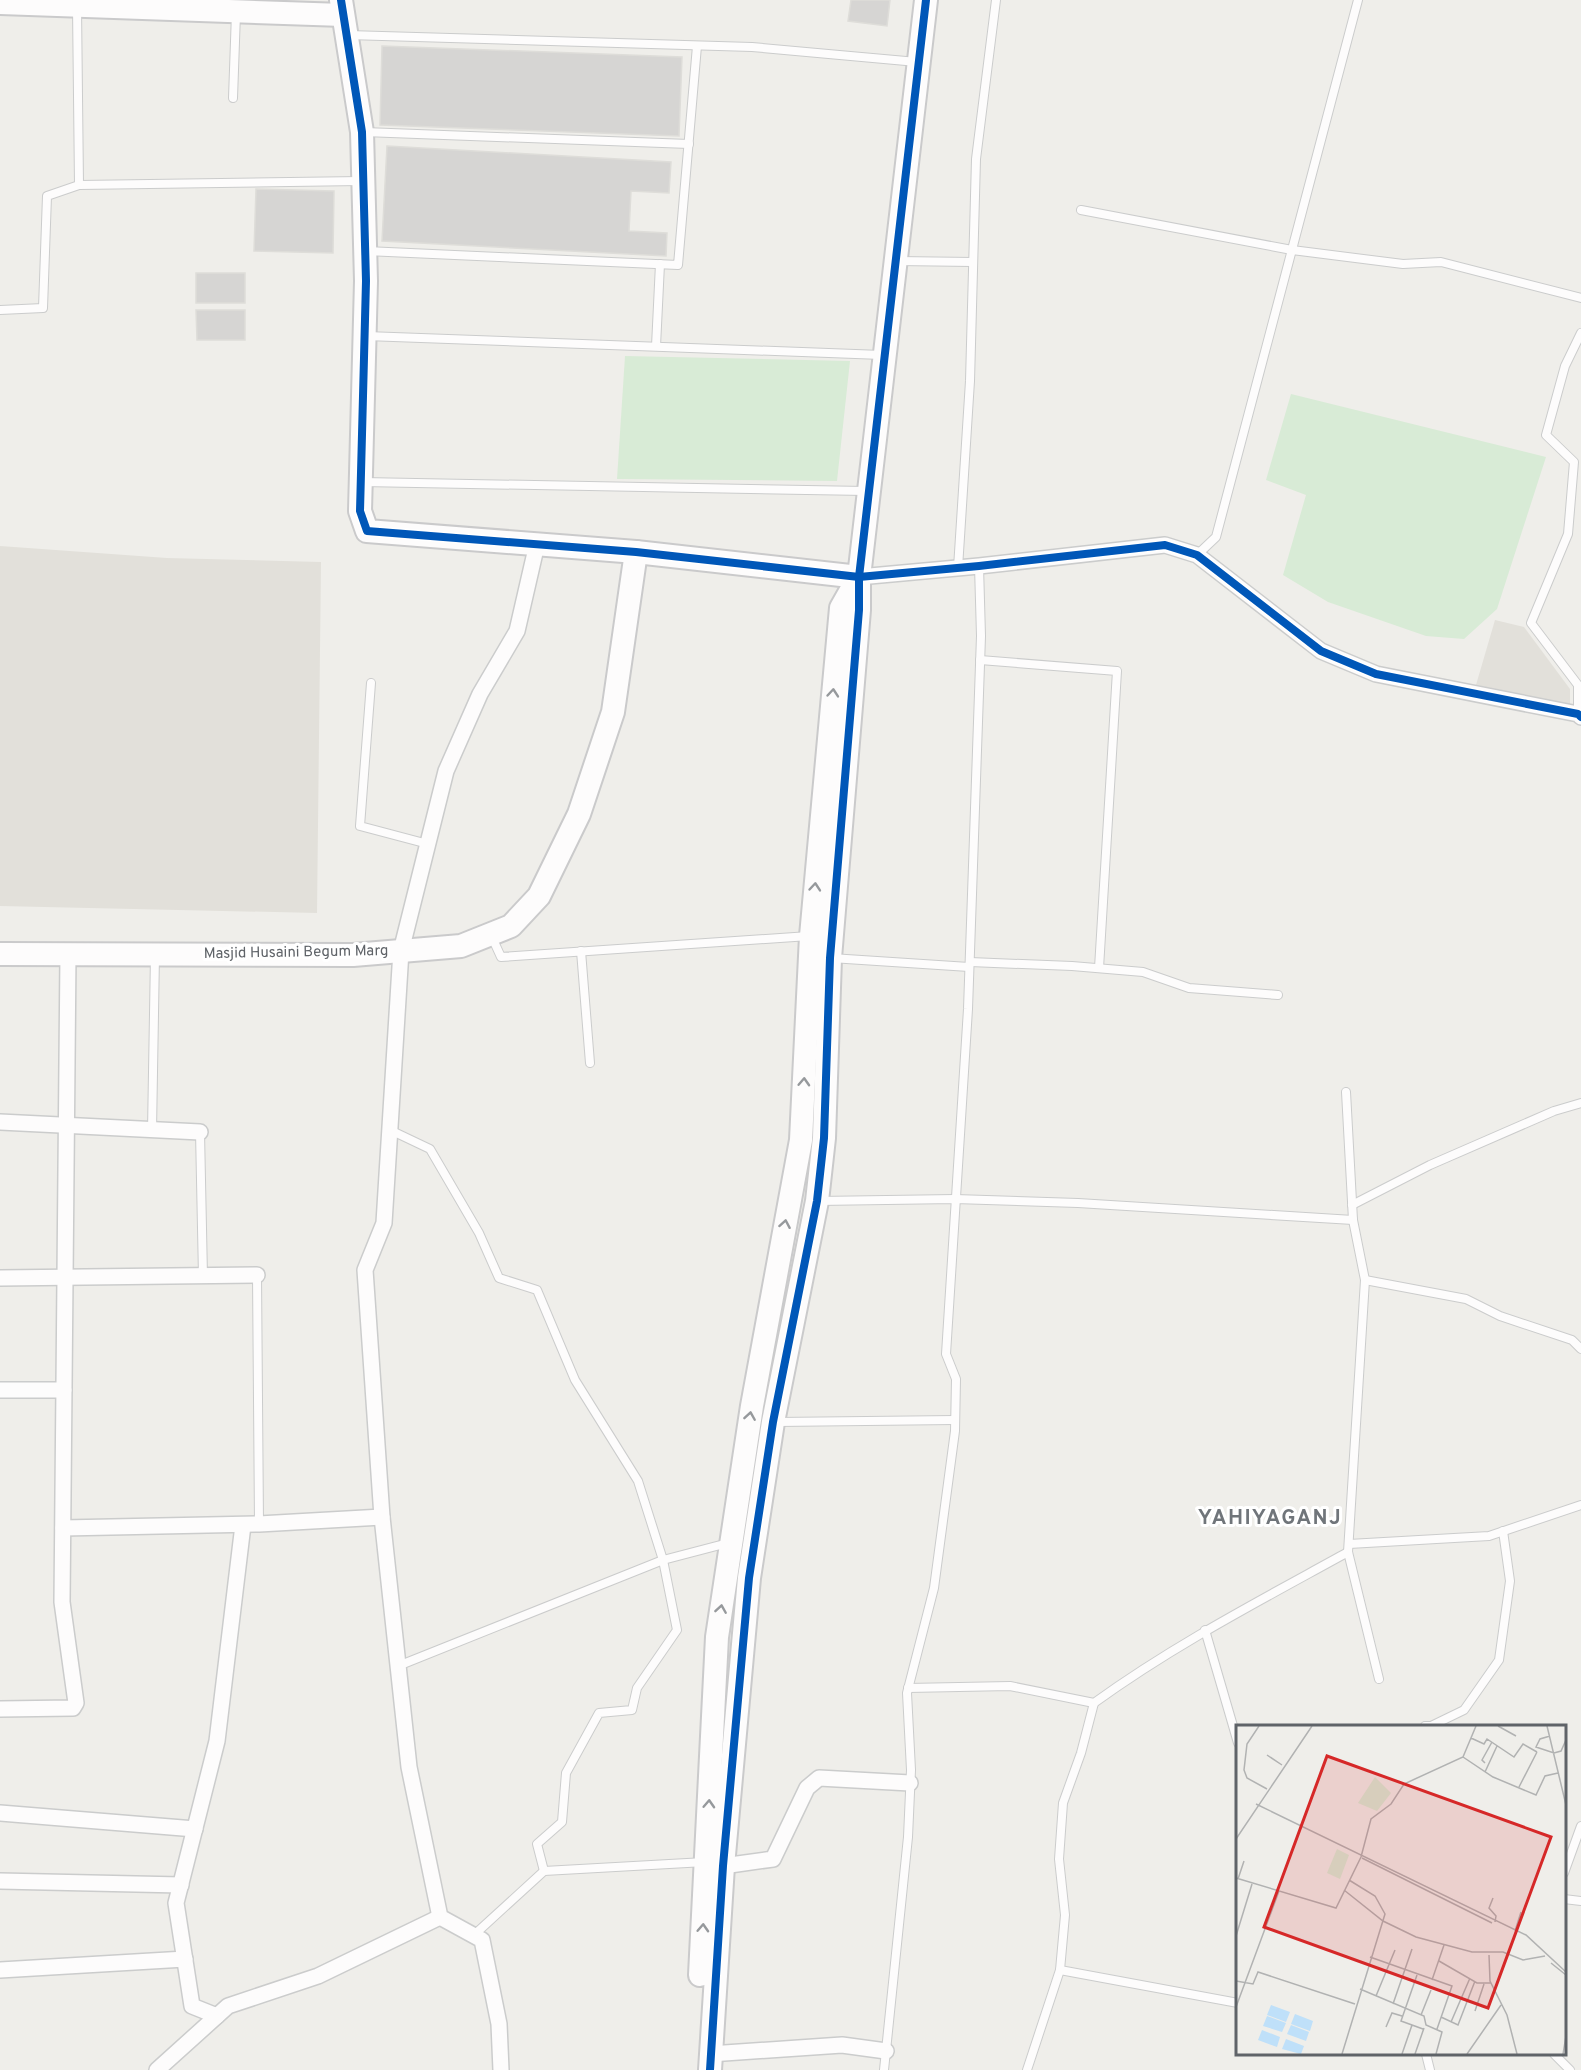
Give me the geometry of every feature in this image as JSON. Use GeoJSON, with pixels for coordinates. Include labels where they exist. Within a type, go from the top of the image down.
{"type":"FeatureCollection","features":[{"type":"Feature","properties":{"kind":"street"},"geometry":{"type":"LineString","coordinates":[[714,1864],[749,1578],[773,1422],[817,1202],[824,1138],[830,958],[860,610],[858,577],[926,0]]}},
{"type":"Feature","properties":{"kind":"street"},"geometry":{"type":"LineString","coordinates":[[0,3],[343,17],[362,132],[365,251],[360,511],[368,531],[636,552],[858,577],[1165,545],[1197,555],[1321,651],[1376,674],[1579,716]]}},
{"type":"Feature","properties":{"kind":"street"},"geometry":{"type":"LineString","coordinates":[[440,1917],[409,1767],[382,1517],[365,1270],[384,1223],[401,951],[446,771],[480,694],[517,631],[537,544]]}},
{"type":"Feature","properties":{"kind":"street","name":"Masjid Husaini Begum Marg"},"geometry":{"type":"LineString","coordinates":[[0,954],[353,955],[461,946],[512,926],[539,896],[579,814],[614,712],[636,552]]}},
{"type":"Feature","properties":{"kind":"street"},"geometry":{"type":"LineString","coordinates":[[858,577],[841,608],[811,936],[801,1140],[752,1406],[717,1637],[714,1864],[705,2065],[842,2045],[886,2051]]}},
{"type":"Feature","properties":{"kind":"street"},"geometry":{"type":"LineString","coordinates":[[0,1709],[73,1708],[76,1702],[62,1602],[68,954]]}},
{"type":"Feature","properties":{"kind":"street"},"geometry":{"type":"LineString","coordinates":[[0,1122],[200,1132]]}},
{"type":"Feature","properties":{"kind":"street"},"geometry":{"type":"LineString","coordinates":[[0,1278],[257,1275]]}},
{"type":"Feature","properties":{"kind":"street"},"geometry":{"type":"LineString","coordinates":[[0,1390],[64,1390]]}},
{"type":"Feature","properties":{"kind":"street"},"geometry":{"type":"LineString","coordinates":[[63,1528],[243,1525],[382,1517]]}},
{"type":"Feature","properties":{"kind":"street"},"geometry":{"type":"LineString","coordinates":[[217,2016],[192,2006],[176,1903],[217,1741],[243,1525]]}},
{"type":"Feature","properties":{"kind":"street"},"geometry":{"type":"LineString","coordinates":[[714,1864],[773,1859],[807,1788],[819,1778],[910,1783]]}},
{"type":"Feature","properties":{"kind":"street"},"geometry":{"type":"LineString","coordinates":[[0,1813],[195,1828]]}},
{"type":"Feature","properties":{"kind":"street"},"geometry":{"type":"LineString","coordinates":[[0,1881],[181,1885]]}},
{"type":"Feature","properties":{"kind":"street"},"geometry":{"type":"LineString","coordinates":[[440,1917],[482,1940],[497,2014],[501,2070]]}},
{"type":"Feature","properties":{"kind":"street"},"geometry":{"type":"LineString","coordinates":[[157,2070],[228,2006],[318,1976],[440,1917]]}},
{"type":"Feature","properties":{"kind":"street"},"geometry":{"type":"LineString","coordinates":[[0,1970],[184,1959]]}},
{"type":"Feature","properties":{"kind":"lane"},"geometry":{"type":"LineString","coordinates":[[958,568],[970,381],[976,159],[996,0]]}},
{"type":"Feature","properties":{"kind":"lane"},"geometry":{"type":"LineString","coordinates":[[1197,555],[1216,537],[1358,0]]}},
{"type":"Feature","properties":{"kind":"lane"},"geometry":{"type":"LineString","coordinates":[[77,5],[79,185]]}},
{"type":"Feature","properties":{"kind":"lane"},"geometry":{"type":"LineString","coordinates":[[233,98],[236,11]]}},
{"type":"Feature","properties":{"kind":"lane"},"geometry":{"type":"LineString","coordinates":[[343,17],[697,46],[753,47],[918,62]]}},
{"type":"Feature","properties":{"kind":"lane"},"geometry":{"type":"LineString","coordinates":[[365,251],[678,265],[697,46]]}},
{"type":"Feature","properties":{"kind":"lane"},"geometry":{"type":"LineString","coordinates":[[362,132],[689,144]]}},
{"type":"Feature","properties":{"kind":"lane"},"geometry":{"type":"LineString","coordinates":[[0,310],[43,308],[47,196],[79,185],[363,181]]}},
{"type":"Feature","properties":{"kind":"lane"},"geometry":{"type":"LineString","coordinates":[[1081,210],[1292,250],[1403,264],[1441,262],[1581,298]]}},
{"type":"Feature","properties":{"kind":"lane"},"geometry":{"type":"LineString","coordinates":[[895,261],[973,262]]}},
{"type":"Feature","properties":{"kind":"lane"},"geometry":{"type":"LineString","coordinates":[[656,346],[660,264]]}},
{"type":"Feature","properties":{"kind":"lane"},"geometry":{"type":"LineString","coordinates":[[1579,716],[1578,685],[1531,623],[1568,534],[1574,462],[1546,435],[1565,366],[1581,333]]}},
{"type":"Feature","properties":{"kind":"lane"},"geometry":{"type":"LineString","coordinates":[[364,336],[883,355]]}},
{"type":"Feature","properties":{"kind":"lane"},"geometry":{"type":"LineString","coordinates":[[360,482],[867,491]]}},
{"type":"Feature","properties":{"kind":"lane"},"geometry":{"type":"LineString","coordinates":[[884,2070],[908,1837],[910,1783],[908,1688],[934,1588],[955,1420],[956,1379],[946,1354],[970,964],[980,660],[978,566]]}},
{"type":"Feature","properties":{"kind":"lane"},"geometry":{"type":"LineString","coordinates":[[980,660],[1118,671],[1099,968]]}},
{"type":"Feature","properties":{"kind":"lane"},"geometry":{"type":"LineString","coordinates":[[371,683],[360,826],[428,844]]}},
{"type":"Feature","properties":{"kind":"lane"},"geometry":{"type":"LineString","coordinates":[[490,934],[501,957],[811,936]]}},
{"type":"Feature","properties":{"kind":"lane"},"geometry":{"type":"LineString","coordinates":[[581,951],[590,1063]]}},
{"type":"Feature","properties":{"kind":"lane"},"geometry":{"type":"LineString","coordinates":[[152,1131],[155,954]]}},
{"type":"Feature","properties":{"kind":"lane"},"geometry":{"type":"LineString","coordinates":[[830,958],[1099,968],[1143,972],[1189,988],[1278,995]]}},
{"type":"Feature","properties":{"kind":"lane"},"geometry":{"type":"LineString","coordinates":[[1346,1092],[1353,1220],[1365,1280],[1349,1548],[1379,1679]]}},
{"type":"Feature","properties":{"kind":"lane"},"geometry":{"type":"LineString","coordinates":[[1353,1205],[1430,1165],[1554,1111],[1581,1102]]}},
{"type":"Feature","properties":{"kind":"lane"},"geometry":{"type":"LineString","coordinates":[[390,1130],[430,1149],[479,1233],[499,1278],[537,1290],[575,1380],[638,1481],[663,1560],[677,1630],[637,1688],[632,1710],[599,1713],[582,1742],[566,1773],[562,1822],[537,1844],[544,1871]]}},
{"type":"Feature","properties":{"kind":"lane"},"geometry":{"type":"LineString","coordinates":[[200,1132],[203,1276]]}},
{"type":"Feature","properties":{"kind":"lane"},"geometry":{"type":"LineString","coordinates":[[817,1202],[955,1199],[1078,1203],[1353,1220]]}},
{"type":"Feature","properties":{"kind":"lane"},"geometry":{"type":"LineString","coordinates":[[257,1275],[259,1524]]}},
{"type":"Feature","properties":{"kind":"lane"},"geometry":{"type":"LineString","coordinates":[[1365,1280],[1466,1299],[1500,1316],[1572,1340],[1581,1349]]}},
{"type":"Feature","properties":{"kind":"lane"},"geometry":{"type":"LineString","coordinates":[[773,1422],[955,1420]]}},
{"type":"Feature","properties":{"kind":"lane"},"geometry":{"type":"LineString","coordinates":[[1027,2070],[1060,1970],[1065,1915],[1059,1859],[1063,1803],[1081,1753],[1094,1703],[1140,1670],[1205,1630],[1349,1548],[1489,1536],[1581,1505]]}},
{"type":"Feature","properties":{"kind":"lane"},"geometry":{"type":"LineString","coordinates":[[1433,1725],[1464,1710],[1499,1660],[1510,1581],[1503,1531]]}},
{"type":"Feature","properties":{"kind":"lane"},"geometry":{"type":"LineString","coordinates":[[398,1666],[663,1560],[731,1542]]}},
{"type":"Feature","properties":{"kind":"lane"},"geometry":{"type":"LineString","coordinates":[[1205,1630],[1236,1736]]}},
{"type":"Feature","properties":{"kind":"lane"},"geometry":{"type":"LineString","coordinates":[[908,1688],[1010,1686],[1094,1703]]}},
{"type":"Feature","properties":{"kind":"lane"},"geometry":{"type":"LineString","coordinates":[[1566,1867],[1581,1826]]}},
{"type":"Feature","properties":{"kind":"lane"},"geometry":{"type":"LineString","coordinates":[[474,1935],[544,1871],[714,1864]]}},
{"type":"Feature","properties":{"kind":"lane"},"geometry":{"type":"LineString","coordinates":[[1566,1899],[1581,1901]]}},
{"type":"Feature","properties":{"kind":"lane"},"geometry":{"type":"LineString","coordinates":[[1060,1970],[1236,2003]]}},
{"type":"Feature","properties":{"kind":"lane"},"geometry":{"type":"LineString","coordinates":[[1426,2055],[1430,2070]]}},
{"type":"Feature","properties":{"kind":"lane"},"geometry":{"type":"LineString","coordinates":[[1555,2055],[1570,2070]]}},
{"type":"Feature","properties":{"kind":"shaded area"},"geometry":{"type":"Polygon","coordinates":[[[0,546],[167,558],[321,562],[317,913],[0,906],[0,546]]]}},
{"type":"Feature","properties":{"kind":"shaded area"},"geometry":{"type":"Polygon","coordinates":[[[1495,620],[1524,627],[1570,689],[1570,704],[1476,685],[1495,620]]]}},
{"type":"Feature","properties":{"kind":"green space"},"geometry":{"type":"Polygon","coordinates":[[[625,356],[850,361],[837,481],[617,479],[625,356]]]}},
{"type":"Feature","properties":{"kind":"green space"},"geometry":{"type":"Polygon","coordinates":[[[1291,394],[1546,457],[1497,609],[1464,639],[1426,636],[1328,602],[1283,575],[1306,495],[1266,480],[1291,394]]]}},
{"type":"Feature","properties":{"kind":"building"},"geometry":{"type":"Polygon","coordinates":[[[851,0],[890,0],[887,26],[848,21],[851,0]]]}},
{"type":"Feature","properties":{"kind":"building"},"geometry":{"type":"Polygon","coordinates":[[[382,46],[682,57],[679,136],[380,125],[382,46]]]}},
{"type":"Feature","properties":{"kind":"building"},"geometry":{"type":"Polygon","coordinates":[[[387,146],[671,162],[669,193],[631,191],[629,231],[667,233],[666,256],[382,241],[387,146]]]}},
{"type":"Feature","properties":{"kind":"building"},"geometry":{"type":"Polygon","coordinates":[[[256,189],[334,191],[333,253],[254,251],[256,189]]]}},
{"type":"Feature","properties":{"kind":"building"},"geometry":{"type":"Polygon","coordinates":[[[196,273],[245,273],[245,303],[196,303],[196,273]]]}},
{"type":"Feature","properties":{"kind":"building"},"geometry":{"type":"Polygon","coordinates":[[[196,310],[245,310],[245,340],[197,340],[196,310]]]}},
{"type":"Feature","properties":{"kind":"cycle path"},"geometry":{"type":"LineString","coordinates":[[341,0],[362,132],[366,281],[360,511],[367,531],[636,552],[859,577],[1165,545],[1197,555],[1321,651],[1376,674],[1578,714],[1581,717]]}},
{"type":"Feature","properties":{"kind":"cycle path"},"geometry":{"type":"LineString","coordinates":[[710,2070],[723,1866],[749,1578],[773,1422],[817,1201],[824,1138],[830,958],[859,610],[859,577],[926,0]]}},
{"type":"Feature","properties":{"kind":"district","name":"YAHIYAGANJ"},"geometry":{"type":"Point","coordinates":[1270,1518]}}]}
